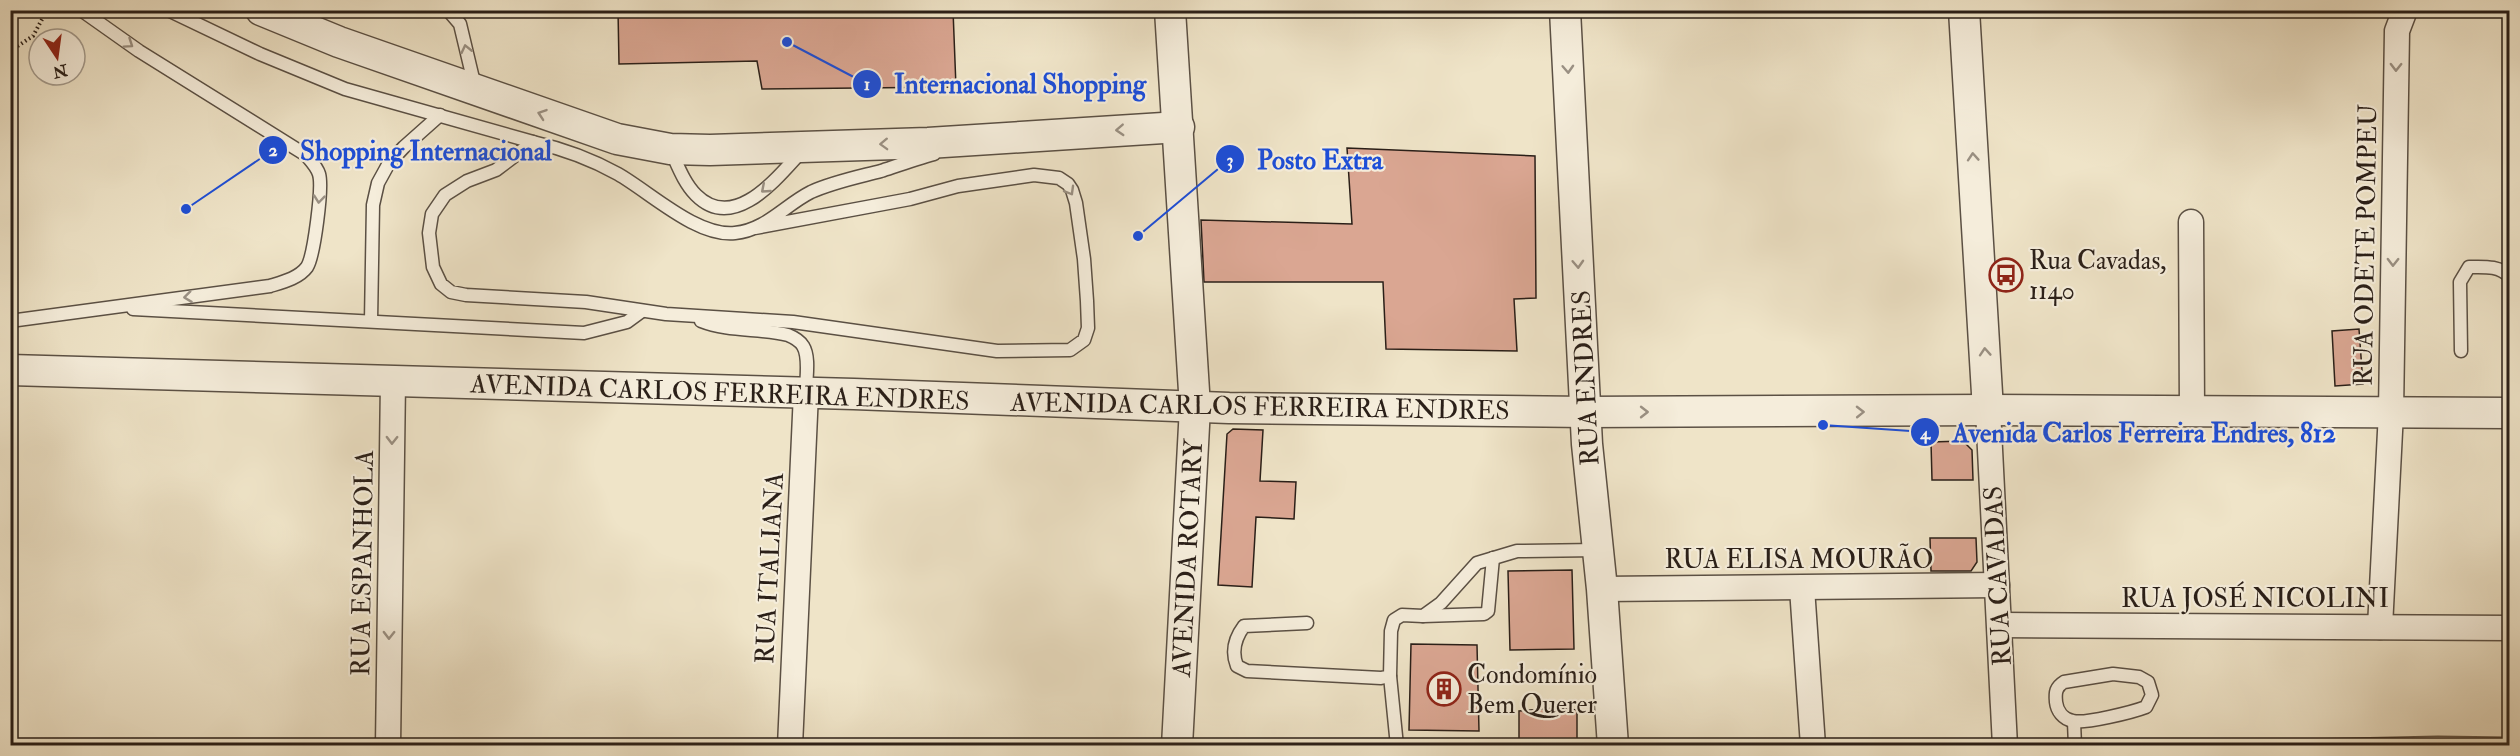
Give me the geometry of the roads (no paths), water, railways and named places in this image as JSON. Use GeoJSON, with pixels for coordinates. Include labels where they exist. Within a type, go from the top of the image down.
{"type":"FeatureCollection","features":[{"type":"Feature","properties":{"kind":"street","name":"AVENIDA ROTARY"},"geometry":{"type":"LineString","coordinates":[[1170,10],[1195,407],[1177,746]]}},
{"type":"Feature","properties":{"kind":"street","name":"RUA ENDRES"},"geometry":{"type":"LineString","coordinates":[[1565,10],[1586,412],[1613,746]]}},
{"type":"Feature","properties":{"kind":"street","name":"RUA CAVADAS"},"geometry":{"type":"LineString","coordinates":[[1964,10],[2000,626],[2004,746]]}},
{"type":"Feature","properties":{"kind":"street","name":"RUA ODETE POMPEU"},"geometry":{"type":"LineString","coordinates":[[2380,627],[2391,412],[2397,31],[2406,10]]}},
{"type":"Feature","properties":{"kind":"street"},"geometry":{"type":"LineString","coordinates":[[268,12],[339,42],[617,140],[670,149],[928,143],[989,137],[1179,127]]}},
{"type":"Feature","properties":{"kind":"street"},"geometry":{"type":"LineString","coordinates":[[2191,222],[2192,411]]}},
{"type":"Feature","properties":{"kind":"street","name":"AVENIDA CARLOS FERREIRA ENDRES"},"geometry":{"type":"LineString","coordinates":[[10,370],[806,393],[1195,407],[1586,412],[1988,410],[2510,412]]}},
{"type":"Feature","properties":{"kind":"street","name":"RUA ESPANHOLA"},"geometry":{"type":"LineString","coordinates":[[388,746],[393,381]]}},
{"type":"Feature","properties":{"kind":"street","name":"RUA ITALIANA"},"geometry":{"type":"LineString","coordinates":[[790,746],[806,393]]}},
{"type":"Feature","properties":{"kind":"street","name":"RUA ELISA MOURÃO"},"geometry":{"type":"LineString","coordinates":[[1602,589],[1997,585]]}},
{"type":"Feature","properties":{"kind":"street"},"geometry":{"type":"LineString","coordinates":[[1802,588],[1813,746]]}},
{"type":"Feature","properties":{"kind":"street","name":"RUA JOSÉ NICOLINI"},"geometry":{"type":"LineString","coordinates":[[2000,626],[2510,628]]}},
{"type":"Feature","properties":{"kind":"lane"},"geometry":{"type":"LineString","coordinates":[[168,10],[260,54],[345,89],[391,104],[440,115],[579,154],[618,174],[676,212],[711,230],[734,234],[910,199],[945,188],[1034,175],[1059,178],[1068,184],[1076,203],[1084,259],[1088,328],[1084,340],[1070,350],[997,351],[793,322],[689,316],[559,299],[466,295],[451,292],[441,284],[433,267],[429,233],[432,214],[445,195],[467,181],[496,170],[533,142]]}},
{"type":"Feature","properties":{"kind":"lane"},"geometry":{"type":"LineString","coordinates":[[448,10],[460,24],[476,91]]}},
{"type":"Feature","properties":{"kind":"lane"},"geometry":{"type":"LineString","coordinates":[[10,321],[247,290],[287,281],[306,269],[312,258],[320,184],[316,167],[306,155],[139,51],[81,11]]}},
{"type":"Feature","properties":{"kind":"lane"},"geometry":{"type":"LineString","coordinates":[[371,321],[373,205],[378,183],[389,163],[440,115]]}},
{"type":"Feature","properties":{"kind":"lane"},"geometry":{"type":"LineString","coordinates":[[755,228],[810,193],[841,181],[989,137]]}},
{"type":"Feature","properties":{"kind":"lane"},"geometry":{"type":"LineString","coordinates":[[670,149],[688,185],[696,195],[705,203],[721,208],[738,206],[753,199],[776,179],[806,147]]}},
{"type":"Feature","properties":{"kind":"lane"},"geometry":{"type":"LineString","coordinates":[[2461,351],[2460,282],[2469,267],[2492,267],[2505,271],[2510,277]]}},
{"type":"Feature","properties":{"kind":"lane"},"geometry":{"type":"LineString","coordinates":[[104,308],[584,333],[627,322],[642,311]]}},
{"type":"Feature","properties":{"kind":"lane"},"geometry":{"type":"LineString","coordinates":[[689,316],[724,328],[789,336],[799,341],[804,347],[806,357],[806,393]]}},
{"type":"Feature","properties":{"kind":"lane"},"geometry":{"type":"LineString","coordinates":[[1423,616],[1441,603],[1477,563],[1517,551],[1598,550]]}},
{"type":"Feature","properties":{"kind":"lane"},"geometry":{"type":"LineString","coordinates":[[1396,746],[1390,676],[1391,631],[1394,620],[1402,615],[1484,614],[1488,611],[1493,558]]}},
{"type":"Feature","properties":{"kind":"lane"},"geometry":{"type":"LineString","coordinates":[[1307,623],[1245,626],[1235,638],[1234,658],[1237,666],[1247,671],[1381,678],[1390,676]]}},
{"type":"Feature","properties":{"kind":"lane"},"geometry":{"type":"LineString","coordinates":[[2113,674],[2139,676],[2148,682],[2152,695],[2146,707],[2132,712],[2074,722],[2062,717],[2057,707],[2055,692],[2064,682],[2113,674]]}},
{"type":"Feature","properties":{"kind":"lane"},"geometry":{"type":"LineString","coordinates":[[2074,722],[2076,746]]}},
{"type":"Feature","properties":{"kind":"lane"},"geometry":{"type":"LineString","coordinates":[[2301,746],[2438,742],[2510,744]]}},
{"type":"Feature","properties":{"kind":"place","name":"Internacional Shopping"},"geometry":{"type":"Point","coordinates":[787,42]}},
{"type":"Feature","properties":{"kind":"place","name":"Shopping Internacional"},"geometry":{"type":"Point","coordinates":[186,209]}},
{"type":"Feature","properties":{"kind":"place","name":"Posto Extra"},"geometry":{"type":"Point","coordinates":[1138,236]}},
{"type":"Feature","properties":{"kind":"place","name":"Rua Cavadas, 1140"},"geometry":{"type":"Point","coordinates":[2006,275]}},
{"type":"Feature","properties":{"kind":"place","name":"Avenida Carlos Ferreira Endres, 812"},"geometry":{"type":"Point","coordinates":[1823,425]}},
{"type":"Feature","properties":{"kind":"place","name":"Condomínio Bem Querer"},"geometry":{"type":"Point","coordinates":[1444,689]}}]}
